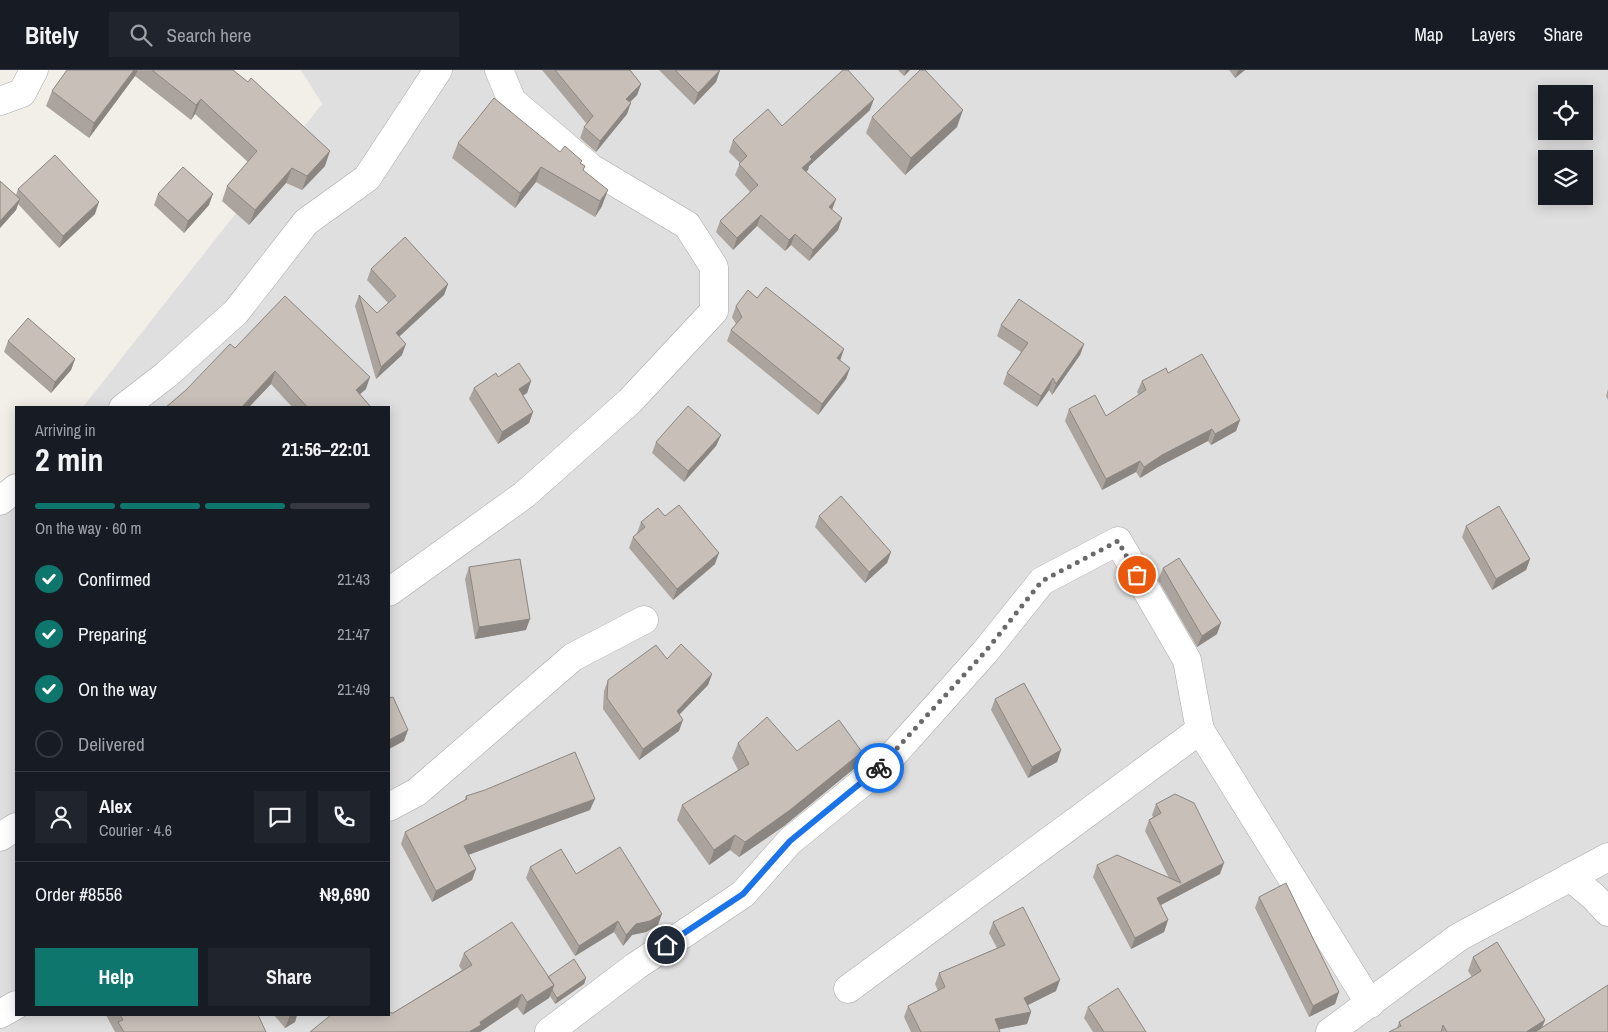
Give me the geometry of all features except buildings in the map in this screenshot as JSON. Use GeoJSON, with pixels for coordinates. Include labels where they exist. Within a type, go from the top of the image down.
{"type":"FeatureCollection","features":[{"type":"Feature","properties":{"kind":"street"},"geometry":{"type":"LineString","coordinates":[[0,101],[22,93],[34,70]]}},
{"type":"Feature","properties":{"kind":"street"},"geometry":{"type":"LineString","coordinates":[[126,406],[166,375],[236,312],[306,222],[367,178],[438,70]]}},
{"type":"Feature","properties":{"kind":"street"},"geometry":{"type":"LineString","coordinates":[[390,591],[524,495],[630,401],[714,311],[714,267],[687,225],[590,168],[512,102],[499,70]]}},
{"type":"Feature","properties":{"kind":"street"},"geometry":{"type":"LineString","coordinates":[[0,501],[15,489]]}},
{"type":"Feature","properties":{"kind":"street"},"geometry":{"type":"LineString","coordinates":[[549,1032],[636,966],[743,894],[790,841],[884,765],[985,652],[1042,581],[1118,541],[1187,660],[1200,730],[1370,1004]]}},
{"type":"Feature","properties":{"kind":"street"},"geometry":{"type":"LineString","coordinates":[[390,806],[417,792],[573,657],[644,620]]}},
{"type":"Feature","properties":{"kind":"street"},"geometry":{"type":"LineString","coordinates":[[848,989],[1200,730]]}},
{"type":"Feature","properties":{"kind":"street"},"geometry":{"type":"LineString","coordinates":[[0,837],[15,828]]}},
{"type":"Feature","properties":{"kind":"street"},"geometry":{"type":"LineString","coordinates":[[1330,1032],[1459,937],[1608,857]]}},
{"type":"Feature","properties":{"kind":"street"},"geometry":{"type":"LineString","coordinates":[[1570,877],[1593,896],[1608,912]]}},
{"type":"Feature","properties":{"kind":"street"},"geometry":{"type":"LineString","coordinates":[[0,1014],[15,1006]]}},
{"type":"Feature","properties":{"kind":"shaded area"},"geometry":{"type":"Polygon","coordinates":[[[301,70],[1608,70],[1608,1032],[0,1032],[0,513],[15,494],[15,1016],[390,1016],[390,406],[84,406],[322,104],[301,70]]]}},
{"type":"Feature","properties":{"kind":"way so far"},"geometry":{"type":"LineString","coordinates":[[879,768],[884,765],[985,652],[1042,581],[1118,541],[1137,575]]}},
{"type":"Feature","properties":{"kind":"route"},"geometry":{"type":"LineString","coordinates":[[666,945],[743,894],[790,841],[879,768]]}}]}
